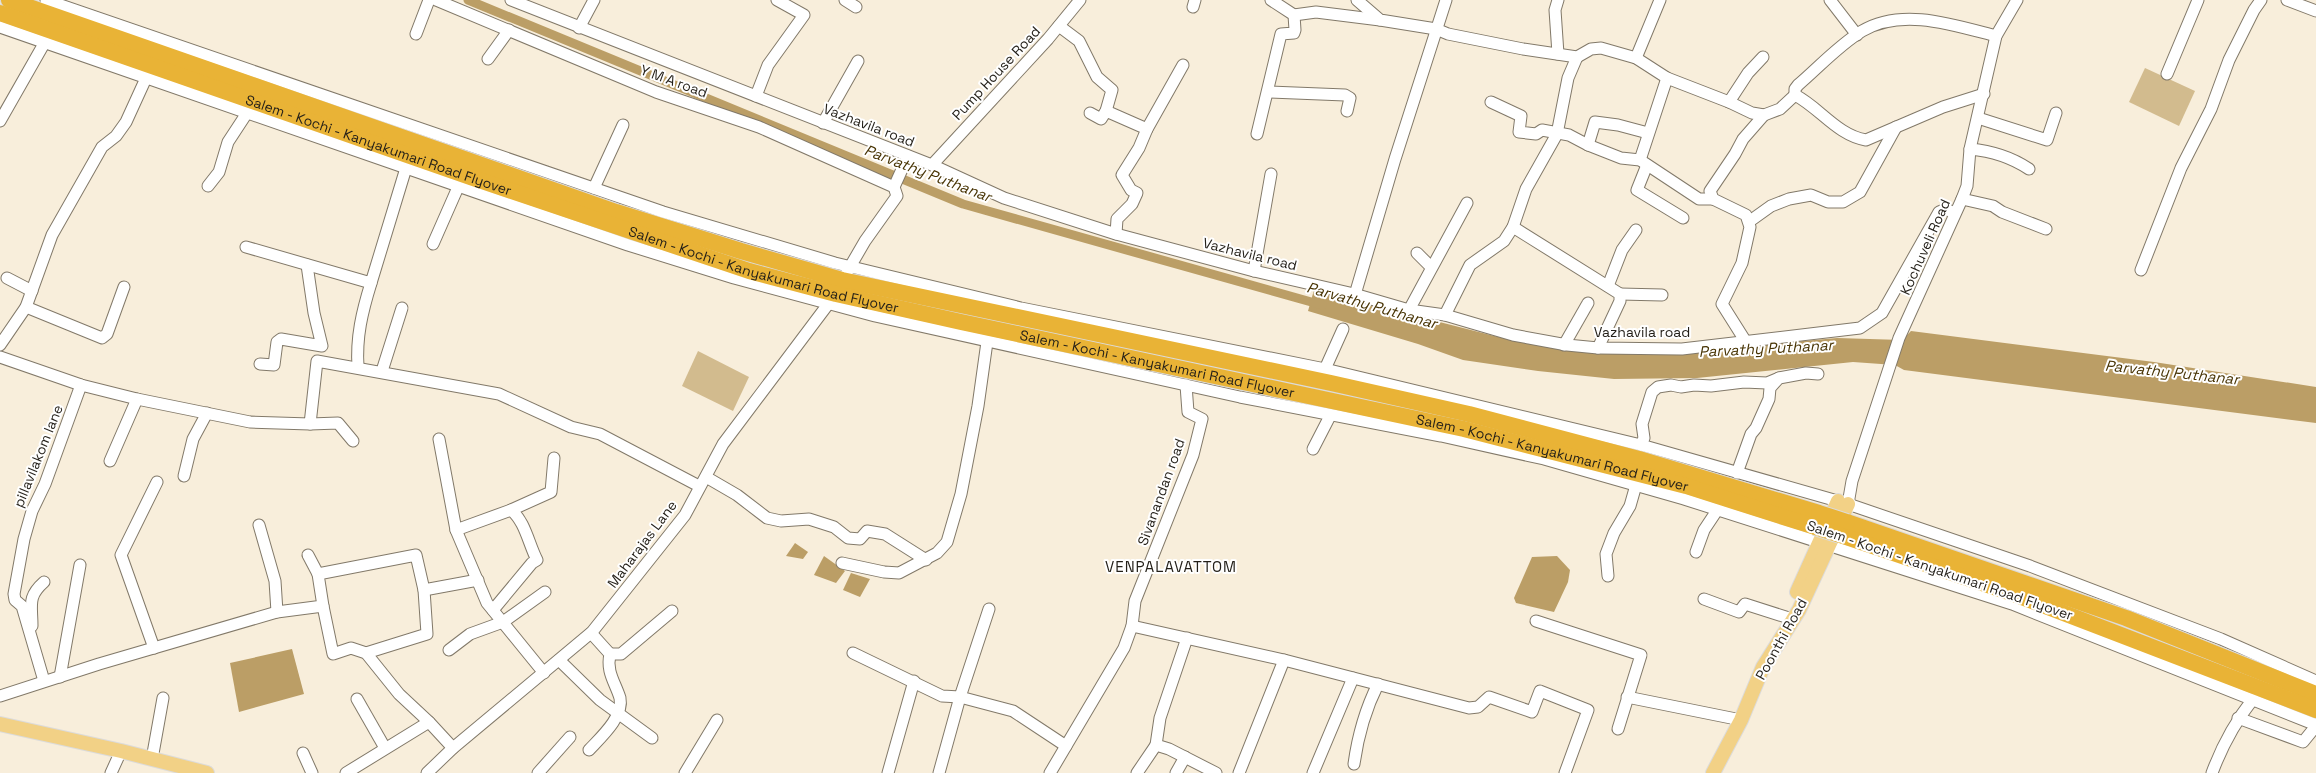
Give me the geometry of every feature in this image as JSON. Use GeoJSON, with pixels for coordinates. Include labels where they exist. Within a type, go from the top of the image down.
{"type":"FeatureCollection","features":[{"type":"Feature","properties":{"kind":"highway","name":"Salem - Kochi - Kanyakumari Road Flyover"},"geometry":{"type":"LineString","coordinates":[[8,0],[616,212],[740,251],[839,286]]}},
{"type":"Feature","properties":{"kind":"highway","name":"Salem - Kochi - Kanyakumari Road Flyover"},"geometry":{"type":"LineString","coordinates":[[0,13],[612,226],[749,271],[839,286],[1331,383],[1469,414],[1639,459],[1829,530],[2023,597],[2316,710]]}},
{"type":"Feature","properties":{"kind":"highway","name":"Salem - Kochi - Kanyakumari Road Flyover"},"geometry":{"type":"LineString","coordinates":[[1829,530],[2126,618],[2316,694]]}},
{"type":"Feature","properties":{"kind":"main road","name":"Poonthi Road"},"geometry":{"type":"LineString","coordinates":[[1713,773],[1742,720],[1763,667],[1799,610],[1829,530],[1843,502]]}},
{"type":"Feature","properties":{"kind":"main road"},"geometry":{"type":"LineString","coordinates":[[0,724],[121,751],[206,773]]}},
{"type":"Feature","properties":{"kind":"street"},"geometry":{"type":"LineString","coordinates":[[46,0],[663,212],[839,286],[875,316],[1330,416],[1442,436],[1544,459],[1718,509],[1829,530],[2253,699],[2316,726],[2303,742],[2238,718]]}},
{"type":"Feature","properties":{"kind":"street"},"geometry":{"type":"LineString","coordinates":[[416,34],[429,0]]}},
{"type":"Feature","properties":{"kind":"street","name":"Y M A road"},"geometry":{"type":"LineString","coordinates":[[436,0],[656,92],[759,127],[896,190]]}},
{"type":"Feature","properties":{"kind":"street","name":"Vazhavila road"},"geometry":{"type":"LineString","coordinates":[[511,0],[932,165],[1004,198],[1116,234],[1254,271],[1409,310],[1445,315],[1513,335],[1564,344],[1598,348],[1682,349],[1853,330],[1870,323],[1882,313],[1939,212],[1946,209],[1954,213]]}},
{"type":"Feature","properties":{"kind":"street"},"geometry":{"type":"LineString","coordinates":[[536,11],[542,0]]}},
{"type":"Feature","properties":{"kind":"street"},"geometry":{"type":"LineString","coordinates":[[580,28],[594,0]]}},
{"type":"Feature","properties":{"kind":"street"},"geometry":{"type":"LineString","coordinates":[[756,96],[768,65],[804,15],[778,0]]}},
{"type":"Feature","properties":{"kind":"street"},"geometry":{"type":"LineString","coordinates":[[845,0],[856,7]]}},
{"type":"Feature","properties":{"kind":"street","name":"Pump House Road"},"geometry":{"type":"LineString","coordinates":[[932,165],[1080,0]]}},
{"type":"Feature","properties":{"kind":"street"},"geometry":{"type":"LineString","coordinates":[[1271,0],[1294,15],[1316,12],[1380,20],[1577,57]]}},
{"type":"Feature","properties":{"kind":"street"},"geometry":{"type":"LineString","coordinates":[[1357,0],[1380,20]]}},
{"type":"Feature","properties":{"kind":"street"},"geometry":{"type":"LineString","coordinates":[[1354,296],[1446,0]]}},
{"type":"Feature","properties":{"kind":"street"},"geometry":{"type":"LineString","coordinates":[[1558,0],[1555,10],[1558,54]]}},
{"type":"Feature","properties":{"kind":"street"},"geometry":{"type":"LineString","coordinates":[[1636,58],[1660,0]]}},
{"type":"Feature","properties":{"kind":"street"},"geometry":{"type":"LineString","coordinates":[[1830,0],[1857,35]]}},
{"type":"Feature","properties":{"kind":"street","name":"Kochuveli Road"},"geometry":{"type":"LineString","coordinates":[[1843,502],[1852,481],[1898,343],[1938,256],[1954,213],[1967,186],[1970,149],[1996,36],[2017,0]]}},
{"type":"Feature","properties":{"kind":"street"},"geometry":{"type":"LineString","coordinates":[[2167,74],[2198,0]]}},
{"type":"Feature","properties":{"kind":"street"},"geometry":{"type":"LineString","coordinates":[[2141,270],[2181,168],[2211,109],[2239,39],[2260,0]]}},
{"type":"Feature","properties":{"kind":"street"},"geometry":{"type":"LineString","coordinates":[[2287,0],[2316,11]]}},
{"type":"Feature","properties":{"kind":"street"},"geometry":{"type":"LineString","coordinates":[[1257,134],[1281,34],[1294,33],[1294,15]]}},
{"type":"Feature","properties":{"kind":"street"},"geometry":{"type":"LineString","coordinates":[[1713,199],[1710,191],[1735,154],[1743,138],[1764,115],[1780,109],[1795,95],[1795,89],[1798,85],[1857,35],[1873,26],[1901,19],[1949,24],[1996,36]]}},
{"type":"Feature","properties":{"kind":"street"},"geometry":{"type":"LineString","coordinates":[[1058,26],[1079,41],[1097,77],[1112,90],[1106,111],[1101,118],[1090,113]]}},
{"type":"Feature","properties":{"kind":"street"},"geometry":{"type":"LineString","coordinates":[[0,27],[147,76],[211,102],[675,260],[734,278],[839,286],[1021,308],[1325,369],[1641,445],[1737,472],[1843,502],[2030,566],[2221,639],[2316,681]]}},
{"type":"Feature","properties":{"kind":"street"},"geometry":{"type":"LineString","coordinates":[[488,59],[508,30]]}},
{"type":"Feature","properties":{"kind":"street"},"geometry":{"type":"LineString","coordinates":[[0,121],[45,42]]}},
{"type":"Feature","properties":{"kind":"street"},"geometry":{"type":"LineString","coordinates":[[1445,315],[1470,265],[1504,241],[1513,227],[1526,189],[1557,134],[1568,78],[1577,57],[1591,49],[1601,48],[1636,58],[1667,78],[1752,113],[1764,115]]}},
{"type":"Feature","properties":{"kind":"street"},"geometry":{"type":"LineString","coordinates":[[1729,102],[1748,73],[1763,57]]}},
{"type":"Feature","properties":{"kind":"street"},"geometry":{"type":"LineString","coordinates":[[823,123],[858,61]]}},
{"type":"Feature","properties":{"kind":"street"},"geometry":{"type":"LineString","coordinates":[[1116,234],[1117,219],[1132,204],[1137,193],[1131,190],[1122,175],[1139,148],[1147,129],[1183,65]]}},
{"type":"Feature","properties":{"kind":"street"},"geometry":{"type":"LineString","coordinates":[[0,345],[26,307],[52,235],[102,147],[116,136],[126,122],[147,76]]}},
{"type":"Feature","properties":{"kind":"street"},"geometry":{"type":"LineString","coordinates":[[1667,78],[1648,133],[1637,190],[1683,218]]}},
{"type":"Feature","properties":{"kind":"street"},"geometry":{"type":"LineString","coordinates":[[1268,92],[1345,95],[1350,98],[1348,112]]}},
{"type":"Feature","properties":{"kind":"street"},"geometry":{"type":"LineString","coordinates":[[1795,95],[1813,107],[1833,125],[1856,138],[1866,140],[1875,138],[1897,126],[1984,94]]}},
{"type":"Feature","properties":{"kind":"street"},"geometry":{"type":"LineString","coordinates":[[1491,102],[1521,116],[1519,132],[1536,134],[1542,130],[1569,135],[1621,158],[1643,162],[1699,199],[1713,199],[1746,216],[1750,221],[1750,227],[1742,262],[1722,304],[1746,342]]}},
{"type":"Feature","properties":{"kind":"street"},"geometry":{"type":"LineString","coordinates":[[1106,111],[1147,129]]}},
{"type":"Feature","properties":{"kind":"street"},"geometry":{"type":"LineString","coordinates":[[208,186],[219,172],[228,142],[247,113]]}},
{"type":"Feature","properties":{"kind":"street"},"geometry":{"type":"LineString","coordinates":[[1978,118],[2047,140],[2056,113]]}},
{"type":"Feature","properties":{"kind":"street"},"geometry":{"type":"LineString","coordinates":[[1588,145],[1595,122],[1618,125],[1648,133]]}},
{"type":"Feature","properties":{"kind":"street"},"geometry":{"type":"LineString","coordinates":[[594,188],[623,125]]}},
{"type":"Feature","properties":{"kind":"street"},"geometry":{"type":"LineString","coordinates":[[1750,221],[1771,206],[1790,199],[1812,196],[1828,202],[1843,202],[1860,192],[1897,126]]}},
{"type":"Feature","properties":{"kind":"street"},"geometry":{"type":"LineString","coordinates":[[1970,149],[1990,151],[2015,160],[2029,169]]}},
{"type":"Feature","properties":{"kind":"street","name":"Maharajas Lane"},"geometry":{"type":"LineString","coordinates":[[427,773],[452,748],[591,633],[685,515],[723,444],[839,286],[896,190],[908,156]]}},
{"type":"Feature","properties":{"kind":"street"},"geometry":{"type":"LineString","coordinates":[[358,367],[356,348],[359,324],[406,168]]}},
{"type":"Feature","properties":{"kind":"street"},"geometry":{"type":"LineString","coordinates":[[1254,271],[1271,174]]}},
{"type":"Feature","properties":{"kind":"street"},"geometry":{"type":"LineString","coordinates":[[433,244],[459,186]]}},
{"type":"Feature","properties":{"kind":"street"},"geometry":{"type":"LineString","coordinates":[[1962,199],[1994,206],[2002,212],[2046,229]]}},
{"type":"Feature","properties":{"kind":"street"},"geometry":{"type":"LineString","coordinates":[[1409,310],[1467,203]]}},
{"type":"Feature","properties":{"kind":"street"},"geometry":{"type":"LineString","coordinates":[[1513,227],[1620,294],[1662,295]]}},
{"type":"Feature","properties":{"kind":"street"},"geometry":{"type":"LineString","coordinates":[[1608,286],[1622,250],[1636,230]]}},
{"type":"Feature","properties":{"kind":"street"},"geometry":{"type":"LineString","coordinates":[[246,247],[371,283]]}},
{"type":"Feature","properties":{"kind":"street"},"geometry":{"type":"LineString","coordinates":[[1417,253],[1431,267]]}},
{"type":"Feature","properties":{"kind":"street"},"geometry":{"type":"LineString","coordinates":[[307,265],[314,313],[322,346],[317,361],[310,424]]}},
{"type":"Feature","properties":{"kind":"street"},"geometry":{"type":"LineString","coordinates":[[7,278],[32,291]]}},
{"type":"Feature","properties":{"kind":"street"},"geometry":{"type":"LineString","coordinates":[[26,307],[102,338],[107,334],[124,287]]}},
{"type":"Feature","properties":{"kind":"street"},"geometry":{"type":"LineString","coordinates":[[1598,348],[1620,301],[1620,294]]}},
{"type":"Feature","properties":{"kind":"street"},"geometry":{"type":"LineString","coordinates":[[1564,344],[1588,303]]}},
{"type":"Feature","properties":{"kind":"street"},"geometry":{"type":"LineString","coordinates":[[382,371],[402,308]]}},
{"type":"Feature","properties":{"kind":"street"},"geometry":{"type":"LineString","coordinates":[[1325,369],[1343,329]]}},
{"type":"Feature","properties":{"kind":"street"},"geometry":{"type":"LineString","coordinates":[[260,364],[274,366],[277,342],[281,339],[322,346]]}},
{"type":"Feature","properties":{"kind":"street"},"geometry":{"type":"LineString","coordinates":[[842,563],[884,572],[899,573],[937,554],[947,542],[952,532],[978,406],[987,342]]}},
{"type":"Feature","properties":{"kind":"street"},"geometry":{"type":"LineString","coordinates":[[0,357],[81,385],[137,399],[250,422],[338,423],[354,441]]}},
{"type":"Feature","properties":{"kind":"street"},"geometry":{"type":"LineString","coordinates":[[317,361],[382,371],[499,394],[570,427],[600,434],[702,482],[731,491],[767,518],[781,521],[809,519],[834,527],[848,538],[860,539],[867,531],[881,533],[926,560]]}},
{"type":"Feature","properties":{"kind":"street"},"geometry":{"type":"LineString","coordinates":[[1641,445],[1644,438],[1642,424],[1652,392],[1658,387],[1671,385],[1681,387],[1694,384],[1710,386],[1744,382],[1766,383],[1779,378],[1806,373],[1818,374]]}},
{"type":"Feature","properties":{"kind":"street"},"geometry":{"type":"LineString","coordinates":[[1737,472],[1751,434],[1756,428],[1769,399],[1770,388],[1779,378]]}},
{"type":"Feature","properties":{"kind":"street","name":"pillavilakom lane"},"geometry":{"type":"LineString","coordinates":[[44,681],[31,643],[22,606],[15,600],[14,594],[24,539],[32,511],[45,484],[81,385]]}},
{"type":"Feature","properties":{"kind":"street","name":"Sivanandan road"},"geometry":{"type":"LineString","coordinates":[[1050,773],[1124,648],[1132,626],[1135,601],[1193,456],[1202,419],[1188,412],[1186,385]]}},
{"type":"Feature","properties":{"kind":"street"},"geometry":{"type":"LineString","coordinates":[[110,461],[137,399]]}},
{"type":"Feature","properties":{"kind":"street"},"geometry":{"type":"LineString","coordinates":[[184,476],[193,439],[207,413]]}},
{"type":"Feature","properties":{"kind":"street"},"geometry":{"type":"LineString","coordinates":[[1313,449],[1330,416]]}},
{"type":"Feature","properties":{"kind":"street"},"geometry":{"type":"LineString","coordinates":[[439,439],[456,530],[487,603],[544,673]]}},
{"type":"Feature","properties":{"kind":"street"},"geometry":{"type":"LineString","coordinates":[[456,530],[511,510],[551,492],[554,458]]}},
{"type":"Feature","properties":{"kind":"street"},"geometry":{"type":"LineString","coordinates":[[154,648],[121,555],[157,482]]}},
{"type":"Feature","properties":{"kind":"street"},"geometry":{"type":"LineString","coordinates":[[1608,576],[1606,554],[1614,533],[1630,506],[1636,485]]}},
{"type":"Feature","properties":{"kind":"street"},"geometry":{"type":"LineString","coordinates":[[1696,552],[1704,530],[1718,509]]}},
{"type":"Feature","properties":{"kind":"street"},"geometry":{"type":"LineString","coordinates":[[493,610],[532,563],[537,560],[518,518],[511,510]]}},
{"type":"Feature","properties":{"kind":"street"},"geometry":{"type":"LineString","coordinates":[[259,525],[275,582],[278,612]]}},
{"type":"Feature","properties":{"kind":"street"},"geometry":{"type":"LineString","coordinates":[[308,555],[318,574],[333,654],[351,648],[366,653],[400,694],[452,748]]}},
{"type":"Feature","properties":{"kind":"street"},"geometry":{"type":"LineString","coordinates":[[318,574],[416,555],[424,590],[426,634],[366,653]]}},
{"type":"Feature","properties":{"kind":"street"},"geometry":{"type":"LineString","coordinates":[[60,677],[80,565]]}},
{"type":"Feature","properties":{"kind":"street"},"geometry":{"type":"LineString","coordinates":[[424,590],[478,580]]}},
{"type":"Feature","properties":{"kind":"street"},"geometry":{"type":"LineString","coordinates":[[31,643],[32,596],[35,590],[44,582]]}},
{"type":"Feature","properties":{"kind":"street"},"geometry":{"type":"LineString","coordinates":[[449,650],[470,634],[503,622],[545,592]]}},
{"type":"Feature","properties":{"kind":"street"},"geometry":{"type":"LineString","coordinates":[[1704,599],[1734,611],[1739,612],[1745,604],[1792,619]]}},
{"type":"Feature","properties":{"kind":"street"},"geometry":{"type":"LineString","coordinates":[[0,696],[44,681],[278,612],[323,606]]}},
{"type":"Feature","properties":{"kind":"street"},"geometry":{"type":"LineString","coordinates":[[939,773],[960,698],[989,609]]}},
{"type":"Feature","properties":{"kind":"street"},"geometry":{"type":"LineString","coordinates":[[591,633],[610,654],[621,654],[672,611]]}},
{"type":"Feature","properties":{"kind":"street"},"geometry":{"type":"LineString","coordinates":[[1536,620],[1641,655],[1618,729]]}},
{"type":"Feature","properties":{"kind":"street"},"geometry":{"type":"LineString","coordinates":[[1132,626],[1231,650],[1284,660],[1469,708],[1478,707],[1489,697],[1532,712],[1540,691],[1588,710],[1565,773]]}},
{"type":"Feature","properties":{"kind":"street"},"geometry":{"type":"LineString","coordinates":[[1137,773],[1156,745],[1160,718],[1187,638]]}},
{"type":"Feature","properties":{"kind":"street"},"geometry":{"type":"LineString","coordinates":[[853,653],[942,696],[960,698],[1013,711],[1066,746]]}},
{"type":"Feature","properties":{"kind":"street"},"geometry":{"type":"LineString","coordinates":[[589,750],[606,732],[618,713],[620,699],[608,671],[610,654]]}},
{"type":"Feature","properties":{"kind":"street"},"geometry":{"type":"LineString","coordinates":[[559,660],[600,700],[652,738]]}},
{"type":"Feature","properties":{"kind":"street"},"geometry":{"type":"LineString","coordinates":[[1239,773],[1284,660]]}},
{"type":"Feature","properties":{"kind":"street"},"geometry":{"type":"LineString","coordinates":[[1313,773],[1353,678]]}},
{"type":"Feature","properties":{"kind":"street"},"geometry":{"type":"LineString","coordinates":[[888,773],[914,681]]}},
{"type":"Feature","properties":{"kind":"street"},"geometry":{"type":"LineString","coordinates":[[1354,764],[1357,739],[1367,707],[1378,684]]}},
{"type":"Feature","properties":{"kind":"street"},"geometry":{"type":"LineString","coordinates":[[1627,697],[1742,720]]}},
{"type":"Feature","properties":{"kind":"street"},"geometry":{"type":"LineString","coordinates":[[152,759],[163,698]]}},
{"type":"Feature","properties":{"kind":"street"},"geometry":{"type":"LineString","coordinates":[[357,699],[385,748]]}},
{"type":"Feature","properties":{"kind":"street"},"geometry":{"type":"LineString","coordinates":[[2212,773],[2220,751],[2238,718],[2253,699]]}},
{"type":"Feature","properties":{"kind":"street"},"geometry":{"type":"LineString","coordinates":[[685,773],[717,720]]}},
{"type":"Feature","properties":{"kind":"street"},"geometry":{"type":"LineString","coordinates":[[346,773],[429,722]]}},
{"type":"Feature","properties":{"kind":"street"},"geometry":{"type":"LineString","coordinates":[[538,773],[570,737]]}},
{"type":"Feature","properties":{"kind":"street"},"geometry":{"type":"LineString","coordinates":[[1156,745],[1216,773]]}},
{"type":"Feature","properties":{"kind":"street"},"geometry":{"type":"LineString","coordinates":[[111,773],[121,751]]}},
{"type":"Feature","properties":{"kind":"street"},"geometry":{"type":"LineString","coordinates":[[303,753],[312,773]]}},
{"type":"Feature","properties":{"kind":"street"},"geometry":{"type":"LineString","coordinates":[[1176,773],[1185,757]]}},
{"type":"Feature","properties":{"kind":"shaded area"},"geometry":{"type":"Polygon","coordinates":[[[2145,68],[2195,91],[2179,126],[2129,102],[2145,68]]]}},
{"type":"Feature","properties":{"kind":"shaded area"},"geometry":{"type":"Polygon","coordinates":[[[698,351],[749,377],[733,411],[682,386],[698,351]]]}},
{"type":"Feature","properties":{"kind":"water"},"geometry":{"type":"Polygon","coordinates":[[[1314,290],[1514,341],[1587,352],[1647,355],[1837,338],[1902,340],[1911,331],[2154,362],[2316,387],[2316,423],[1904,370],[1895,365],[1853,362],[1697,378],[1614,379],[1538,371],[1463,360],[1418,344],[1308,311],[1314,290]]]}},
{"type":"Feature","properties":{"kind":"water"},"geometry":{"type":"Polygon","coordinates":[[[795,543],[808,552],[803,559],[786,556],[795,543]]]}},
{"type":"Feature","properties":{"kind":"water"},"geometry":{"type":"Polygon","coordinates":[[[824,556],[845,571],[836,583],[814,575],[824,556]]]}},
{"type":"Feature","properties":{"kind":"water"},"geometry":{"type":"Polygon","coordinates":[[[1557,556],[1570,570],[1568,582],[1554,612],[1516,603],[1514,598],[1532,557],[1557,556]]]}},
{"type":"Feature","properties":{"kind":"water"},"geometry":{"type":"Polygon","coordinates":[[[851,573],[870,579],[860,597],[843,590],[851,573]]]}},
{"type":"Feature","properties":{"kind":"water"},"geometry":{"type":"Polygon","coordinates":[[[292,649],[304,694],[239,712],[230,663],[292,649]]]}},
{"type":"Feature","properties":{"kind":"waterway","name":"Parvathy Puthanar"},"geometry":{"type":"LineString","coordinates":[[468,0],[963,204],[1322,305]]}},
{"type":"Feature","properties":{"kind":"district","name":"VENPALAVATTOM"},"geometry":{"type":"Point","coordinates":[1171,566]}}]}
